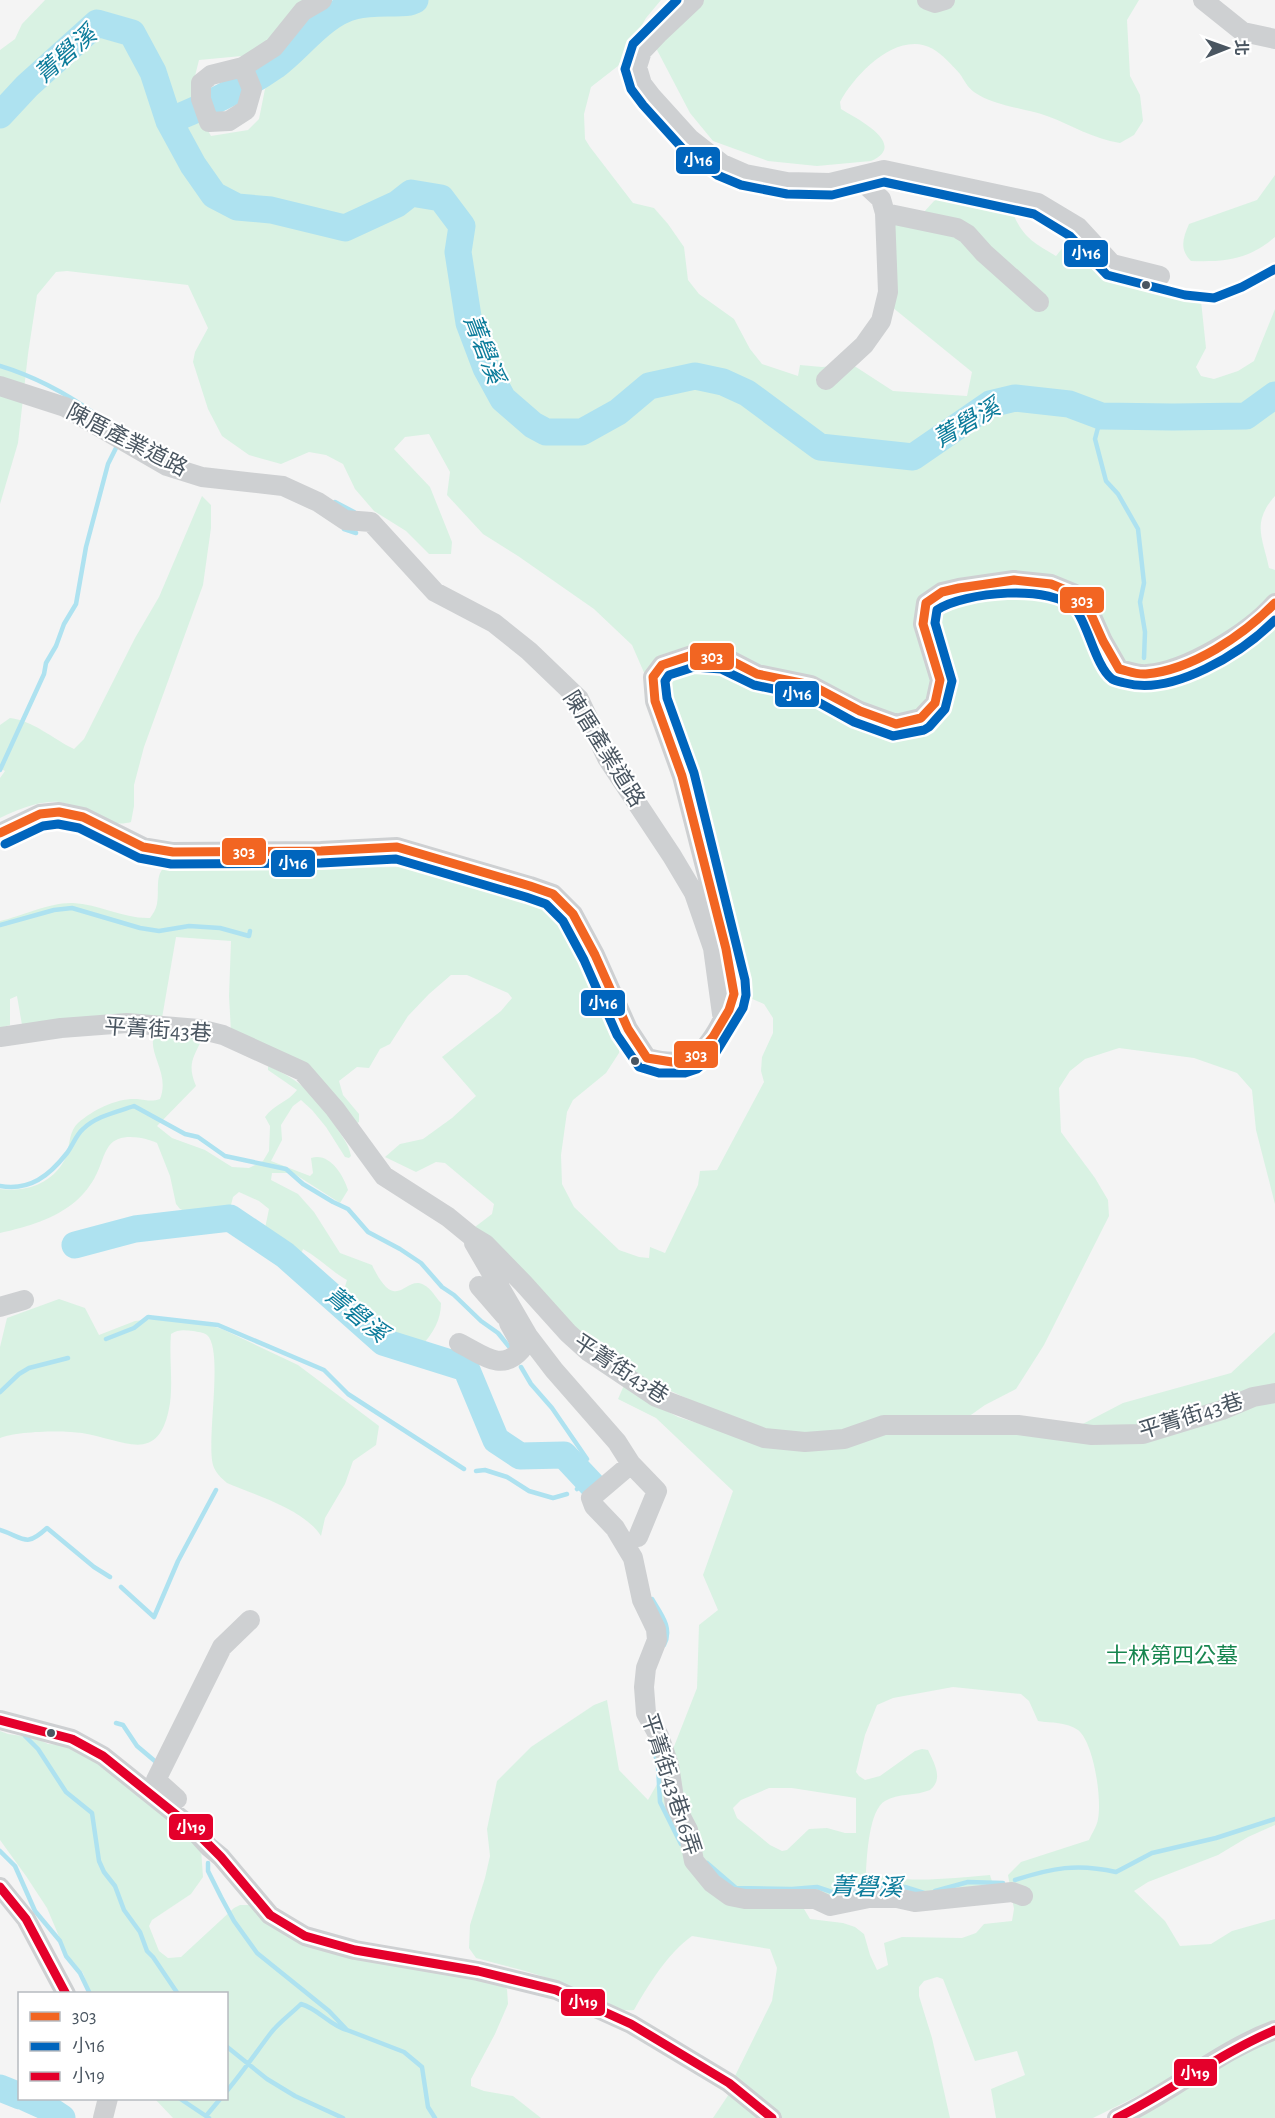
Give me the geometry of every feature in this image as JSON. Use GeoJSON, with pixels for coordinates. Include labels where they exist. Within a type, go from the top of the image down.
{"type":"FeatureCollection","features":[{"type":"Feature","properties":{"kind":"street"},"geometry":{"type":"LineString","coordinates":[[243,67],[252,89],[246,110],[229,121],[209,122],[203,106],[201,83],[211,75],[243,67],[274,47],[303,11],[322,0]]}},
{"type":"Feature","properties":{"kind":"street"},"geometry":{"type":"LineString","coordinates":[[694,0],[642,51],[637,66],[642,84],[652,97],[690,139],[722,164],[746,174],[787,182],[830,183],[884,170],[1038,203],[1078,227],[1112,264],[1160,276]]}},
{"type":"Feature","properties":{"kind":"street"},"geometry":{"type":"LineString","coordinates":[[927,0],[935,3],[945,0]]}},
{"type":"Feature","properties":{"kind":"street"},"geometry":{"type":"LineString","coordinates":[[1203,0],[1243,32],[1275,39]]}},
{"type":"Feature","properties":{"kind":"street"},"geometry":{"type":"LineString","coordinates":[[826,380],[864,345],[881,321],[888,292],[885,213],[881,200],[868,187],[852,178]]}},
{"type":"Feature","properties":{"kind":"street"},"geometry":{"type":"LineString","coordinates":[[885,213],[957,228],[967,234],[984,253],[1039,302]]}},
{"type":"Feature","properties":{"kind":"street","name":"陳厝產業道路"},"geometry":{"type":"LineString","coordinates":[[0,386],[65,407],[167,466],[202,477],[283,486],[318,502],[345,520],[370,522],[435,592],[494,623],[529,651],[579,699],[607,758],[694,893],[713,948],[722,1020]]}},
{"type":"Feature","properties":{"kind":"street"},"geometry":{"type":"LineString","coordinates":[[0,832],[40,814],[59,812],[83,817],[143,847],[173,852],[310,851],[397,847],[553,894],[573,914],[595,955],[628,1029],[647,1058],[666,1063],[688,1061],[708,1046],[733,1001],[731,974],[682,776],[656,701],[653,677],[662,665],[692,655],[724,657],[757,674],[811,685],[860,711],[896,724],[921,717],[935,703],[940,680],[923,624],[926,603],[942,592],[1014,580],[1051,585],[1073,593],[1086,603],[1119,669],[1144,674],[1177,669],[1247,630],[1275,603]]}},
{"type":"Feature","properties":{"kind":"street","name":"平菁街43巷"},"geometry":{"type":"LineString","coordinates":[[0,1037],[61,1028],[127,1023],[199,1029],[223,1035],[302,1071],[335,1109],[384,1176],[485,1244],[568,1334],[589,1352],[656,1397],[764,1438],[805,1442],[844,1439],[884,1425],[1018,1425],[1092,1436],[1143,1434],[1222,1410],[1253,1396],[1275,1393]]}},
{"type":"Feature","properties":{"kind":"street"},"geometry":{"type":"LineString","coordinates":[[459,1343],[499,1363],[514,1358],[521,1350],[508,1312],[470,1235]]}},
{"type":"Feature","properties":{"kind":"street"},"geometry":{"type":"LineString","coordinates":[[479,1286],[508,1312],[554,1370],[617,1442],[631,1464],[657,1491],[638,1537]]}},
{"type":"Feature","properties":{"kind":"street"},"geometry":{"type":"LineString","coordinates":[[0,1307],[24,1300]]}},
{"type":"Feature","properties":{"kind":"street","name":"平菁街43巷16弄"},"geometry":{"type":"LineString","coordinates":[[631,1464],[591,1498],[594,1506],[615,1528],[633,1558],[642,1600],[656,1629],[657,1640],[646,1668],[644,1687],[646,1713],[663,1745],[669,1765],[675,1805],[688,1830],[694,1861],[712,1883],[730,1896],[745,1899],[815,1899],[830,1906],[869,1898],[897,1898],[915,1902],[1012,1892],[1023,1896]]}},
{"type":"Feature","properties":{"kind":"street"},"geometry":{"type":"LineString","coordinates":[[221,1857],[219,1843],[209,1829],[156,1780],[222,1647],[250,1620]]}},
{"type":"Feature","properties":{"kind":"street"},"geometry":{"type":"LineString","coordinates":[[0,1720],[72,1739],[103,1756],[189,1825],[221,1857],[270,1915],[305,1936],[355,1950],[478,1971],[556,1990],[631,2024],[729,2083],[772,2118]]}},
{"type":"Feature","properties":{"kind":"street"},"geometry":{"type":"LineString","coordinates":[[0,1887],[26,1919],[65,1992]]}},
{"type":"Feature","properties":{"kind":"street"},"geometry":{"type":"LineString","coordinates":[[1117,2118],[1147,2103],[1229,2051],[1275,2030]]}},
{"type":"Feature","properties":{"kind":"street"},"geometry":{"type":"LineString","coordinates":[[103,2118],[108,2100]]}},
{"type":"Feature","properties":{"kind":"green space"},"geometry":{"type":"Polygon","coordinates":[[[45,0],[314,0],[267,47],[242,56],[199,60],[193,84],[202,120],[211,136],[248,130],[259,119],[265,89],[277,68],[303,38],[330,16],[343,11],[410,5],[425,0],[661,0],[646,18],[618,66],[591,87],[584,114],[585,139],[633,203],[654,208],[668,224],[684,247],[688,280],[699,294],[734,319],[750,349],[762,364],[798,376],[800,365],[822,367],[844,365],[856,367],[893,391],[967,396],[972,372],[892,307],[891,219],[924,212],[934,201],[947,195],[984,200],[1011,208],[1023,232],[1040,247],[1056,256],[1072,236],[1092,260],[1112,274],[1190,290],[1201,301],[1206,348],[1196,367],[1201,376],[1214,379],[1238,371],[1254,361],[1275,309],[1275,496],[1263,514],[1261,531],[1269,568],[1275,570],[1275,1204],[1256,1130],[1252,1090],[1237,1073],[1194,1058],[1119,1048],[1085,1059],[1070,1071],[1059,1088],[1061,1132],[1095,1178],[1108,1200],[1109,1216],[1044,1345],[1016,1389],[968,1417],[846,1433],[762,1433],[625,1370],[578,1337],[471,1230],[492,1214],[494,1204],[445,1163],[436,1162],[416,1172],[385,1157],[400,1144],[423,1139],[452,1118],[476,1096],[442,1057],[501,1011],[512,998],[508,993],[467,975],[451,975],[408,1016],[390,1044],[380,1049],[369,1068],[357,1067],[339,1081],[343,1095],[359,1114],[359,1122],[355,1124],[327,1092],[231,1032],[229,996],[231,941],[176,937],[162,1018],[22,1025],[17,996],[10,999],[10,1025],[0,1028],[0,921],[64,903],[83,904],[140,918],[150,918],[157,904],[159,876],[170,863],[314,868],[405,867],[432,871],[522,898],[547,908],[559,916],[598,978],[622,1031],[619,1053],[606,1073],[573,1100],[567,1112],[561,1155],[562,1184],[574,1207],[619,1250],[649,1258],[650,1247],[665,1253],[698,1185],[700,1171],[717,1170],[764,1082],[761,1071],[762,1057],[773,1033],[773,1018],[764,1004],[736,992],[679,753],[632,645],[594,609],[483,534],[447,495],[450,472],[429,434],[405,437],[394,449],[430,487],[452,542],[451,554],[429,554],[406,531],[374,511],[355,489],[343,464],[326,455],[309,452],[281,464],[249,455],[222,436],[208,409],[193,362],[195,352],[208,328],[188,285],[67,271],[56,272],[37,295],[18,443],[0,504],[0,50],[15,39],[22,24],[45,0]]]}},
{"type":"Feature","properties":{"kind":"green space"},"geometry":{"type":"Polygon","coordinates":[[[685,0],[1139,0],[1127,20],[1130,76],[1140,95],[1143,121],[1134,135],[1120,143],[1101,138],[1047,116],[982,97],[970,88],[947,60],[936,51],[920,44],[906,45],[879,57],[856,79],[840,102],[841,109],[876,132],[885,147],[881,154],[871,161],[817,166],[768,161],[713,141],[690,113],[656,48],[685,0]]]}},
{"type":"Feature","properties":{"kind":"green space"},"geometry":{"type":"Polygon","coordinates":[[[1275,175],[1275,237],[1255,251],[1236,258],[1191,261],[1187,257],[1183,243],[1189,224],[1257,200],[1275,175]]]}},
{"type":"Feature","properties":{"kind":"green space"},"geometry":{"type":"Polygon","coordinates":[[[202,496],[211,505],[211,528],[203,585],[144,747],[134,785],[131,822],[105,821],[72,806],[56,802],[31,806],[0,818],[0,778],[5,771],[0,768],[0,725],[10,718],[19,720],[35,726],[74,749],[84,739],[135,638],[159,597],[202,496]]]}},
{"type":"Feature","properties":{"kind":"green space"},"geometry":{"type":"Polygon","coordinates":[[[156,1032],[202,1039],[192,1067],[196,1086],[157,1126],[172,1138],[205,1150],[232,1167],[249,1168],[263,1161],[269,1151],[270,1126],[265,1117],[297,1090],[268,1070],[268,1066],[290,1077],[315,1098],[343,1137],[351,1156],[345,1157],[326,1127],[301,1100],[293,1106],[281,1125],[282,1140],[271,1161],[310,1176],[313,1173],[311,1158],[324,1158],[339,1171],[348,1190],[340,1203],[293,1173],[272,1173],[271,1180],[298,1194],[314,1212],[340,1253],[372,1265],[388,1289],[400,1290],[417,1283],[427,1286],[441,1303],[441,1309],[436,1326],[422,1346],[398,1343],[362,1320],[344,1301],[347,1280],[309,1253],[303,1249],[299,1260],[295,1260],[263,1238],[269,1209],[259,1201],[239,1192],[233,1197],[231,1205],[225,1208],[185,1211],[180,1209],[176,1204],[170,1176],[157,1143],[145,1139],[125,1137],[113,1142],[107,1149],[90,1186],[79,1199],[59,1213],[40,1222],[0,1233],[0,1189],[28,1188],[52,1176],[64,1161],[72,1132],[78,1123],[91,1113],[114,1102],[129,1099],[152,1101],[160,1099],[162,1080],[153,1046],[156,1032]]]}},
{"type":"Feature","properties":{"kind":"green space"},"geometry":{"type":"Polygon","coordinates":[[[59,1299],[85,1308],[99,1335],[135,1321],[153,1319],[208,1325],[222,1329],[298,1365],[379,1426],[376,1445],[353,1461],[345,1484],[325,1518],[321,1536],[303,1518],[265,1498],[227,1483],[215,1470],[211,1453],[214,1358],[212,1344],[207,1335],[202,1333],[182,1330],[171,1334],[170,1403],[165,1423],[158,1436],[149,1442],[138,1445],[82,1433],[64,1432],[28,1433],[0,1438],[0,1347],[7,1318],[59,1299]]]}},
{"type":"Feature","properties":{"kind":"green space","name":"士林第四公墓"},"geometry":{"type":"Polygon","coordinates":[[[1275,1332],[1275,1825],[1248,1837],[1218,1855],[1148,1882],[1134,1891],[1165,1921],[1180,1946],[1211,1944],[1232,1931],[1275,1919],[1275,2024],[1093,2118],[996,2118],[991,2089],[1025,2075],[1017,2051],[975,2061],[943,1979],[937,1977],[924,1981],[919,1987],[919,1996],[932,2038],[950,2118],[780,2118],[735,2076],[772,2001],[777,1968],[770,1949],[692,1936],[667,1960],[634,2010],[615,2008],[551,1979],[476,1958],[469,1948],[470,1925],[490,1856],[487,1829],[497,1781],[531,1747],[594,1705],[607,1700],[619,1770],[648,1800],[664,1772],[697,1688],[699,1625],[718,1610],[703,1575],[733,1491],[656,1418],[618,1399],[625,1383],[633,1393],[678,1417],[762,1443],[895,1431],[1075,1428],[1123,1403],[1231,1373],[1275,1332]],[[953,1687],[893,1698],[877,1705],[865,1735],[856,1772],[859,1776],[865,1780],[880,1776],[915,1751],[922,1749],[928,1750],[937,1776],[930,1790],[896,1797],[885,1801],[880,1806],[872,1823],[866,1872],[880,1876],[911,1879],[990,1875],[994,1888],[805,1900],[804,1909],[810,1919],[843,1923],[855,1927],[864,1934],[877,1970],[888,1965],[884,1943],[902,1937],[962,1938],[976,1933],[984,1924],[1012,1921],[1014,1909],[1008,1875],[1021,1862],[1089,1840],[1097,1822],[1099,1798],[1096,1772],[1084,1737],[1078,1730],[1064,1724],[1038,1721],[1029,1701],[1021,1694],[953,1687]],[[769,1788],[741,1800],[733,1808],[737,1818],[770,1845],[782,1851],[787,1850],[809,1829],[827,1828],[845,1833],[856,1833],[856,1798],[792,1788],[769,1788]]]}},
{"type":"Feature","properties":{"kind":"green space"},"geometry":{"type":"Polygon","coordinates":[[[0,1731],[36,1738],[48,1744],[66,1745],[114,1771],[201,1849],[203,1877],[191,1894],[152,1920],[149,1926],[159,1951],[168,1958],[181,1957],[234,1908],[240,1905],[256,1905],[271,1921],[497,1983],[507,1989],[508,2004],[471,2079],[471,2086],[484,2091],[513,2096],[541,2118],[173,2118],[156,2100],[228,2100],[228,1992],[90,1992],[83,1973],[66,1953],[47,1908],[0,1840],[0,1731]]]}},
{"type":"Feature","properties":{"kind":"green space"},"geometry":{"type":"Polygon","coordinates":[[[1275,2038],[1275,2118],[1131,2118],[1236,2055],[1275,2038]]]}},
{"type":"Feature","properties":{"kind":"green space"},"geometry":{"type":"Polygon","coordinates":[[[729,2094],[757,2118],[713,2118],[729,2094]]]}},
{"type":"Feature","properties":{"kind":"waterway"},"geometry":{"type":"LineString","coordinates":[[169,121],[224,97],[250,82],[275,66],[322,23],[343,10],[362,5],[415,0]]}},
{"type":"Feature","properties":{"kind":"waterway","name":"菁礐溪"},"geometry":{"type":"LineString","coordinates":[[0,115],[27,86],[97,23],[132,33],[153,72],[169,121],[193,165],[214,195],[237,207],[271,210],[345,228],[397,204],[411,193],[441,198],[462,226],[458,252],[469,323],[486,368],[503,399],[533,425],[546,432],[582,432],[618,412],[649,386],[695,376],[723,382],[747,393],[820,447],[913,457],[990,404],[1015,398],[1069,404],[1101,416],[1173,417],[1246,416],[1275,395]]}},
{"type":"Feature","properties":{"kind":"waterway"},"geometry":{"type":"LineString","coordinates":[[0,366],[49,386],[95,414]]}},
{"type":"Feature","properties":{"kind":"waterway"},"geometry":{"type":"LineString","coordinates":[[1101,416],[1095,439],[1106,481],[1118,494],[1138,529],[1144,583],[1140,602],[1145,632],[1144,658]]}},
{"type":"Feature","properties":{"kind":"waterway"},"geometry":{"type":"LineString","coordinates":[[0,770],[44,674],[46,663],[76,604],[86,547],[108,464],[116,448]]}},
{"type":"Feature","properties":{"kind":"waterway"},"geometry":{"type":"LineString","coordinates":[[335,502],[354,512]]}},
{"type":"Feature","properties":{"kind":"waterway"},"geometry":{"type":"LineString","coordinates":[[344,529],[356,533]]}},
{"type":"Feature","properties":{"kind":"waterway"},"geometry":{"type":"LineString","coordinates":[[0,925],[54,910],[72,908],[140,928],[159,931],[189,926],[220,928],[249,936],[250,931]]}},
{"type":"Feature","properties":{"kind":"waterway"},"geometry":{"type":"LineString","coordinates":[[0,1186],[21,1186],[38,1180],[53,1169],[69,1150],[78,1134],[88,1125],[107,1115],[134,1106],[185,1134],[198,1137],[225,1156],[286,1169],[303,1184],[348,1209],[368,1232],[421,1263],[442,1287],[498,1333],[511,1349]]}},
{"type":"Feature","properties":{"kind":"waterway","name":"菁礐溪"},"geometry":{"type":"LineString","coordinates":[[75,1245],[135,1229],[230,1218],[285,1255],[383,1342],[466,1368],[496,1440],[520,1456],[564,1455],[593,1486]]}},
{"type":"Feature","properties":{"kind":"waterway"},"geometry":{"type":"LineString","coordinates":[[106,1339],[134,1328],[148,1317],[218,1325],[324,1370],[348,1394],[464,1469]]}},
{"type":"Feature","properties":{"kind":"waterway"},"geometry":{"type":"LineString","coordinates":[[0,1392],[29,1368],[68,1358]]}},
{"type":"Feature","properties":{"kind":"waterway"},"geometry":{"type":"LineString","coordinates":[[521,1367],[587,1459]]}},
{"type":"Feature","properties":{"kind":"waterway"},"geometry":{"type":"LineString","coordinates":[[476,1471],[485,1470],[507,1477],[529,1491],[553,1498],[567,1494]]}},
{"type":"Feature","properties":{"kind":"waterway","name":"菁礐溪"},"geometry":{"type":"LineString","coordinates":[[577,1489],[594,1475]]}},
{"type":"Feature","properties":{"kind":"waterway"},"geometry":{"type":"LineString","coordinates":[[121,1587],[154,1617],[178,1561],[216,1490]]}},
{"type":"Feature","properties":{"kind":"waterway"},"geometry":{"type":"LineString","coordinates":[[0,1530],[29,1540],[47,1528],[94,1567],[110,1577]]}},
{"type":"Feature","properties":{"kind":"waterway","name":"菁礐溪"},"geometry":{"type":"LineString","coordinates":[[652,1599],[667,1627],[664,1645]]}},
{"type":"Feature","properties":{"kind":"waterway"},"geometry":{"type":"LineString","coordinates":[[116,1723],[123,1725],[137,1746],[156,1762]]}},
{"type":"Feature","properties":{"kind":"waterway"},"geometry":{"type":"LineString","coordinates":[[25,1736],[38,1749],[66,1792],[92,1813],[99,1861],[104,1872],[115,1886],[124,1910],[140,1932],[147,1951],[177,1992]]}},
{"type":"Feature","properties":{"kind":"waterway","name":"菁礐溪"},"geometry":{"type":"LineString","coordinates":[[654,1750],[658,1766],[660,1802],[681,1844]]}},
{"type":"Feature","properties":{"kind":"waterway","name":"菁礐溪"},"geometry":{"type":"LineString","coordinates":[[1015,1880],[1041,1872],[1077,1867],[1116,1872],[1152,1853],[1216,1838],[1275,1819]]}},
{"type":"Feature","properties":{"kind":"waterway"},"geometry":{"type":"LineString","coordinates":[[0,1851],[15,1866],[35,1911],[60,1941],[66,1956],[80,1973],[89,1992]]}},
{"type":"Feature","properties":{"kind":"waterway"},"geometry":{"type":"LineString","coordinates":[[208,1863],[208,1871],[234,1921],[257,1953],[329,2011],[347,2030],[404,2052],[422,2067],[428,2107],[435,2118]]}},
{"type":"Feature","properties":{"kind":"waterway","name":"菁礐溪"},"geometry":{"type":"LineString","coordinates":[[707,1863],[736,1888],[817,1887],[835,1893],[861,1887],[905,1887],[924,1893]]}},
{"type":"Feature","properties":{"kind":"waterway","name":"菁礐溪"},"geometry":{"type":"LineString","coordinates":[[935,1891],[968,1882],[1003,1883]]}},
{"type":"Feature","properties":{"kind":"waterway"},"geometry":{"type":"LineString","coordinates":[[228,2090],[273,2030],[301,2004],[347,2030]]}},
{"type":"Feature","properties":{"kind":"waterway"},"geometry":{"type":"LineString","coordinates":[[228,2048],[267,2079],[295,2096],[343,2118]]}},
{"type":"Feature","properties":{"kind":"waterway"},"geometry":{"type":"LineString","coordinates":[[0,2088],[18,2095]]}},
{"type":"Feature","properties":{"kind":"waterway"},"geometry":{"type":"LineString","coordinates":[[30,2100],[62,2118]]}},
{"type":"Feature","properties":{"kind":"waterway"},"geometry":{"type":"LineString","coordinates":[[182,2100],[209,2118]]}},
{"type":"Feature","properties":{"kind":"waterway"},"geometry":{"type":"LineString","coordinates":[[206,2116],[219,2100]]}},
{"type":"Feature","properties":{"kind":"transit line","name":"小16"},"geometry":{"type":"LineString","coordinates":[[677,0],[633,44],[625,69],[631,89],[643,105],[682,148],[717,175],[741,185],[787,194],[832,195],[884,182],[1034,214],[1070,236],[1107,275],[1185,295],[1214,298],[1242,287],[1275,269]]}},
{"type":"Feature","properties":{"kind":"transit line","name":"303"},"geometry":{"type":"LineString","coordinates":[[0,833],[40,814],[59,812],[83,817],[143,847],[173,852],[321,851],[397,847],[530,886],[553,894],[573,914],[595,955],[628,1029],[647,1058],[672,1062],[682,1061],[699,1053],[713,1037],[729,1010],[734,994],[726,949],[682,776],[655,701],[653,677],[662,665],[692,655],[724,657],[757,674],[811,685],[860,711],[896,724],[921,718],[935,703],[940,680],[923,624],[926,603],[942,592],[1014,580],[1051,584],[1073,593],[1086,603],[1119,669],[1143,674],[1181,666],[1216,649],[1248,627],[1275,603]]}},
{"type":"Feature","properties":{"kind":"transit line","name":"小16"},"geometry":{"type":"LineString","coordinates":[[5,844],[43,826],[58,824],[79,828],[139,858],[171,864],[321,863],[396,859],[526,897],[546,904],[563,921],[584,960],[617,1035],[639,1067],[659,1073],[685,1073],[697,1069],[715,1054],[743,1008],[746,995],[745,980],[694,773],[667,698],[665,681],[669,675],[694,667],[721,669],[754,685],[807,696],[854,722],[893,736],[924,730],[945,709],[952,681],[935,623],[937,610],[949,604],[986,595],[1008,593],[1048,596],[1064,602],[1076,610],[1106,673],[1116,681],[1144,685],[1164,683],[1206,669],[1244,646],[1275,620]]}},
{"type":"Feature","properties":{"kind":"transit line","name":"小19"},"geometry":{"type":"LineString","coordinates":[[0,1720],[72,1739],[103,1756],[189,1825],[221,1857],[270,1915],[305,1936],[355,1950],[478,1971],[556,1990],[631,2024],[729,2083],[772,2118]]}},
{"type":"Feature","properties":{"kind":"transit line","name":"小19"},"geometry":{"type":"LineString","coordinates":[[0,1887],[26,1919],[65,1992]]}},
{"type":"Feature","properties":{"kind":"transit line","name":"小19"},"geometry":{"type":"LineString","coordinates":[[1117,2118],[1234,2050],[1275,2030]]}}]}
